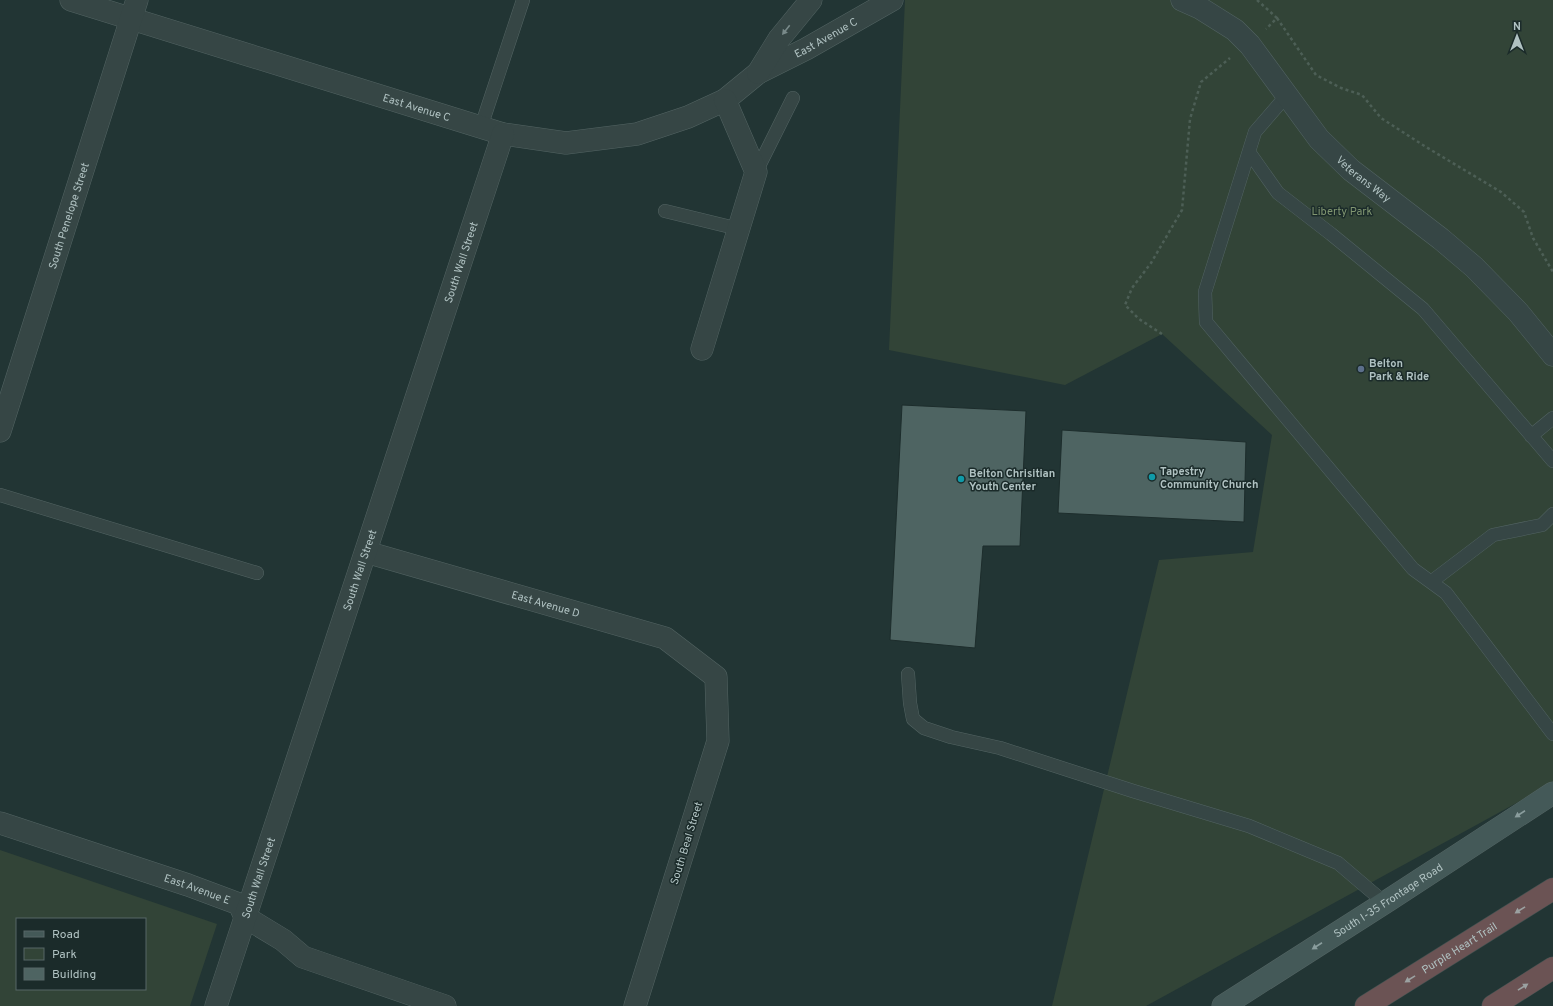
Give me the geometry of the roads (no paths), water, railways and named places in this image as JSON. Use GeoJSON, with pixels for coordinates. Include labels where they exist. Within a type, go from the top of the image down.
{"type":"FeatureCollection","features":[{"type":"Feature","properties":{"kind":"highway","name":"Purple Heart Trail"},"geometry":{"type":"LineString","coordinates":[[1366,1006],[1553,889]]}},
{"type":"Feature","properties":{"kind":"highway"},"geometry":{"type":"LineString","coordinates":[[1493,1006],[1553,968]]}},
{"type":"Feature","properties":{"kind":"main road","name":"South I-35 Frontage Road"},"geometry":{"type":"LineString","coordinates":[[1223,1006],[1385,903],[1553,793]]}},
{"type":"Feature","properties":{"kind":"street","name":"East Avenue C"},"geometry":{"type":"LineString","coordinates":[[71,0],[134,10],[503,134],[566,143],[637,134],[688,117],[725,100],[758,73],[806,49],[892,0]]}},
{"type":"Feature","properties":{"kind":"street","name":"East Avenue C"},"geometry":{"type":"LineString","coordinates":[[758,73],[779,39],[811,0]]}},
{"type":"Feature","properties":{"kind":"street","name":"Veterans Way"},"geometry":{"type":"LineString","coordinates":[[1182,0],[1200,8],[1235,30],[1250,45],[1319,139],[1351,170],[1441,239],[1474,267],[1518,312],[1553,355]]}},
{"type":"Feature","properties":{"kind":"street","name":"South Penelope Street"},"geometry":{"type":"LineString","coordinates":[[0,431],[134,10]]}},
{"type":"Feature","properties":{"kind":"street"},"geometry":{"type":"LineString","coordinates":[[702,349],[756,172],[725,100]]}},
{"type":"Feature","properties":{"kind":"street","name":"South Wall Street"},"geometry":{"type":"LineString","coordinates":[[216,1006],[503,134]]}},
{"type":"Feature","properties":{"kind":"street","name":"East Avenue D"},"geometry":{"type":"LineString","coordinates":[[366,552],[665,638],[716,677]]}},
{"type":"Feature","properties":{"kind":"street","name":"South Beal Street"},"geometry":{"type":"LineString","coordinates":[[636,1006],[718,742],[716,677]]}},
{"type":"Feature","properties":{"kind":"street","name":"East Avenue E"},"geometry":{"type":"LineString","coordinates":[[0,823],[188,885],[239,904],[245,917],[283,940],[303,957],[445,1006]]}},
{"type":"Feature","properties":{"kind":"lane"},"geometry":{"type":"LineString","coordinates":[[481,127],[523,0]]}},
{"type":"Feature","properties":{"kind":"lane"},"geometry":{"type":"LineString","coordinates":[[1287,95],[1255,132],[1205,292],[1206,322],[1413,568],[1446,593],[1553,734]]}},
{"type":"Feature","properties":{"kind":"lane"},"geometry":{"type":"LineString","coordinates":[[756,172],[793,98]]}},
{"type":"Feature","properties":{"kind":"lane"},"geometry":{"type":"LineString","coordinates":[[1249,152],[1278,193],[1424,308],[1553,462]]}},
{"type":"Feature","properties":{"kind":"lane"},"geometry":{"type":"LineString","coordinates":[[665,211],[739,229]]}},
{"type":"Feature","properties":{"kind":"lane"},"geometry":{"type":"LineString","coordinates":[[1531,436],[1553,418]]}},
{"type":"Feature","properties":{"kind":"lane"},"geometry":{"type":"LineString","coordinates":[[0,494],[257,573]]}},
{"type":"Feature","properties":{"kind":"lane"},"geometry":{"type":"LineString","coordinates":[[1431,582],[1493,536],[1542,525],[1553,514]]}},
{"type":"Feature","properties":{"kind":"lane"},"geometry":{"type":"LineString","coordinates":[[908,674],[913,719],[924,728],[951,737],[1000,748],[1133,791],[1249,826],[1338,863],[1385,903]]}},
{"type":"Feature","properties":{"kind":"place","name":"Belton Park & Ride"},"geometry":{"type":"Point","coordinates":[1361,369]}},
{"type":"Feature","properties":{"kind":"place","name":"Tapestry Community Church"},"geometry":{"type":"Point","coordinates":[1152,477]}},
{"type":"Feature","properties":{"kind":"place","name":"Belton Chrisitian Youth Center"},"geometry":{"type":"Point","coordinates":[961,479]}},
{"type":"Feature","properties":{"kind":"park label","name":"Liberty Park"},"geometry":{"type":"Point","coordinates":[1342,211]}}]}
